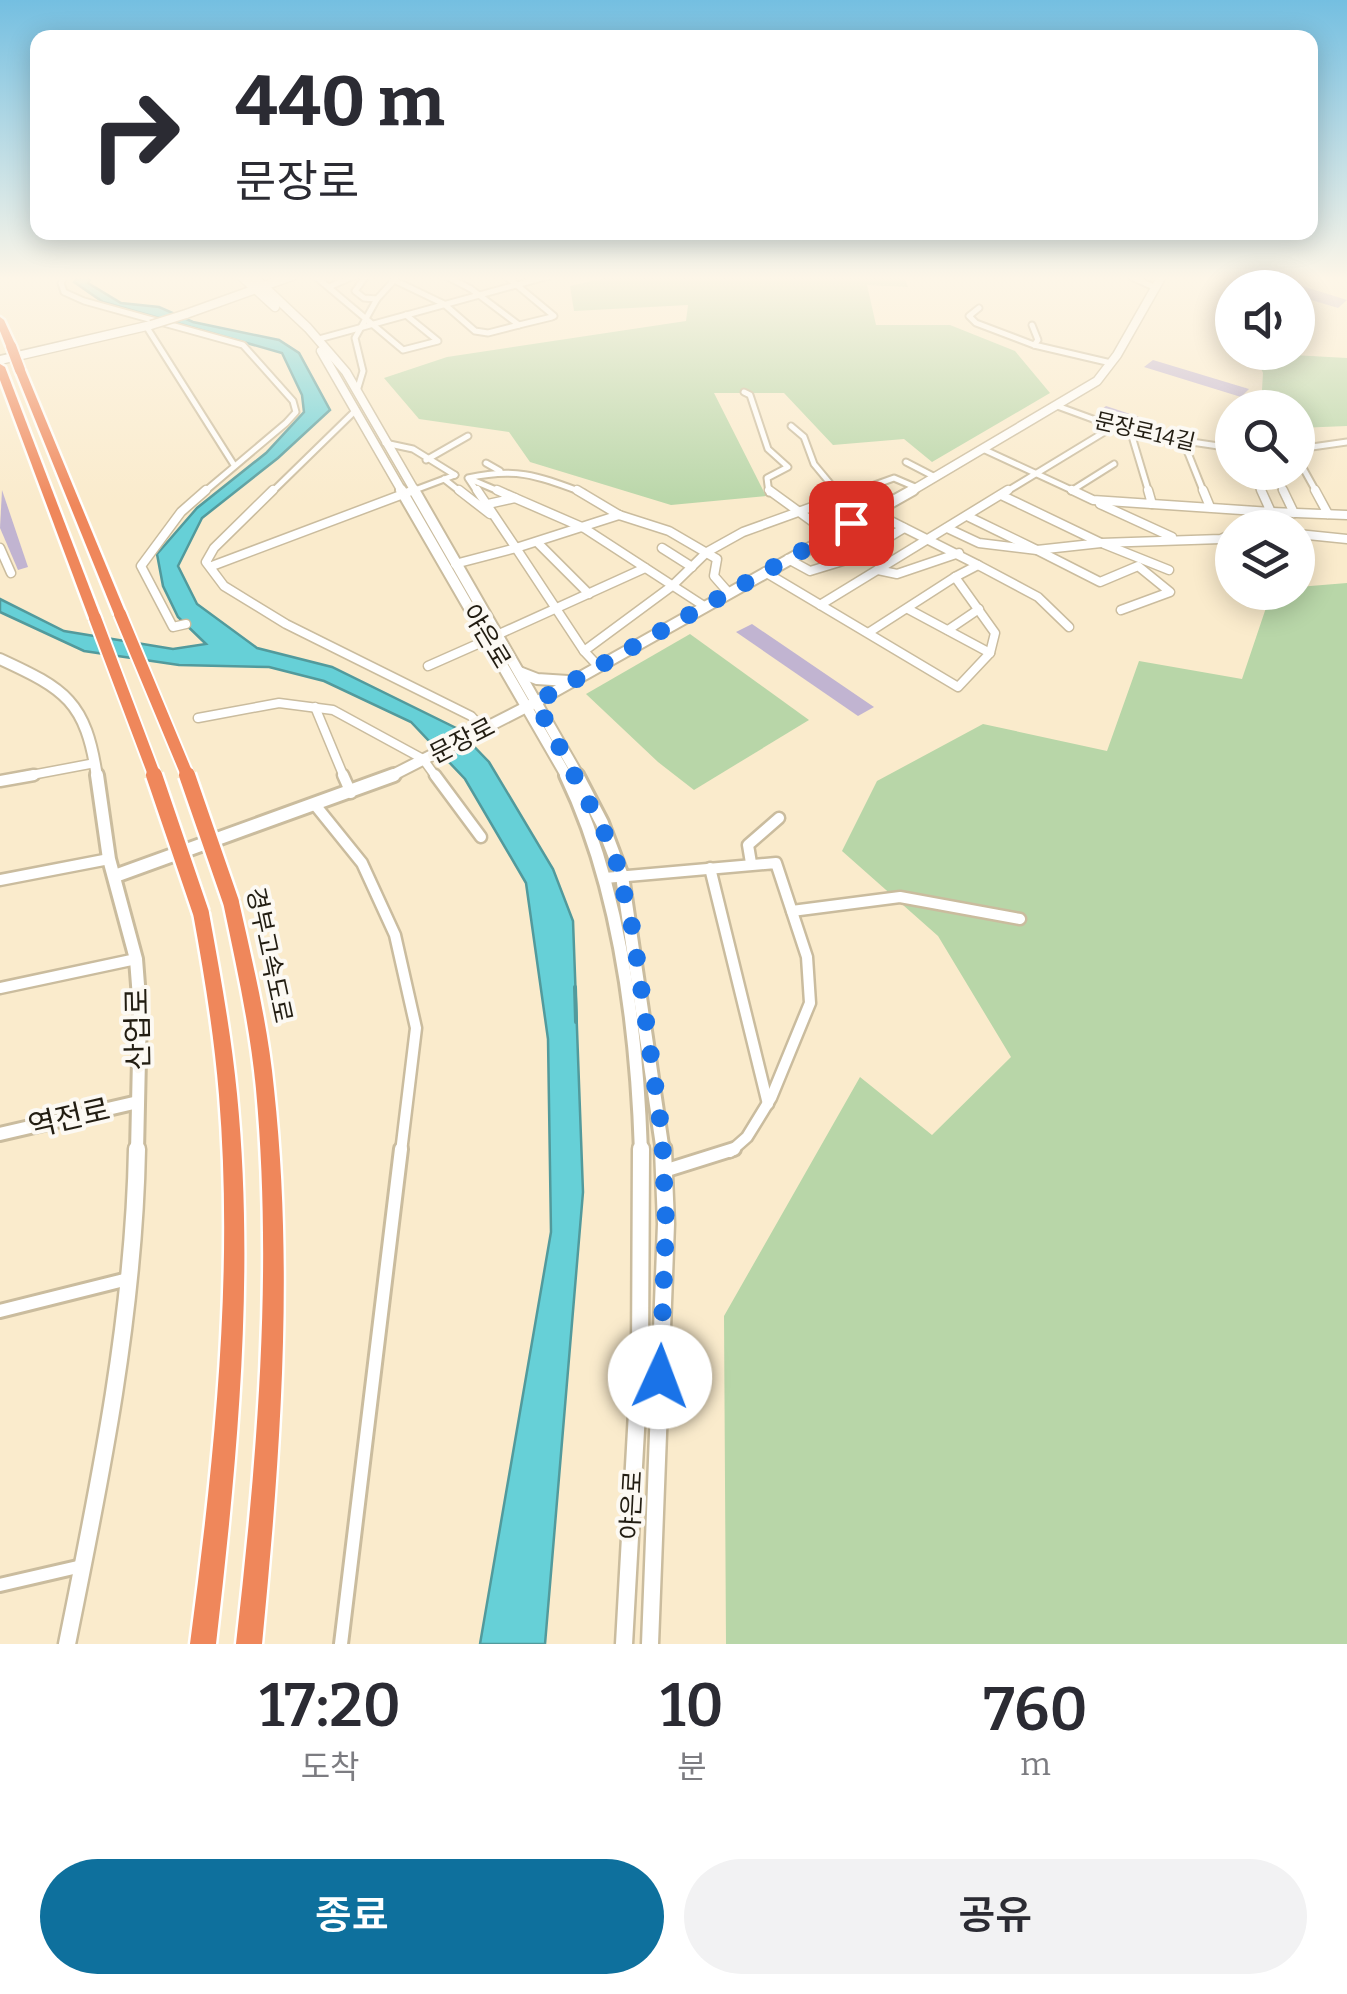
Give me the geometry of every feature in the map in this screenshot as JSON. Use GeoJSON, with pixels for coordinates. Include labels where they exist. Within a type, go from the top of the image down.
{"type":"FeatureCollection","features":[{"type":"Feature","properties":{"kind":"highway","name":"경부고속도로"},"geometry":{"type":"LineString","coordinates":[[14,353],[202,811],[231,902],[260,1045],[276,1228],[270,1439],[249,1644]]}},
{"type":"Feature","properties":{"kind":"highway"},"geometry":{"type":"LineString","coordinates":[[1,367],[175,831],[201,913],[227,1054],[234,1143],[236,1289],[224,1459],[203,1644]]}},
{"type":"Feature","properties":{"kind":"street"},"geometry":{"type":"LineString","coordinates":[[1,367],[52,353]]}},
{"type":"Feature","properties":{"kind":"street"},"geometry":{"type":"LineString","coordinates":[[165,353],[234,465]]}},
{"type":"Feature","properties":{"kind":"street"},"geometry":{"type":"LineString","coordinates":[[186,624],[173,628],[141,566],[180,512],[296,412],[292,401],[252,353]]}},
{"type":"Feature","properties":{"kind":"street","name":"야은로"},"geometry":{"type":"LineString","coordinates":[[321,353],[455,564],[493,637],[518,672],[598,849],[605,878],[636,1073],[642,1172],[640,1341],[624,1644]]}},
{"type":"Feature","properties":{"kind":"street","name":"야은로"},"geometry":{"type":"LineString","coordinates":[[328,353],[357,391],[408,492],[594,808],[622,876],[662,1133],[666,1224],[650,1644]]}},
{"type":"Feature","properties":{"kind":"street"},"geometry":{"type":"LineString","coordinates":[[357,391],[363,381],[358,353]]}},
{"type":"Feature","properties":{"kind":"street"},"geometry":{"type":"LineString","coordinates":[[1069,353],[1111,362]]}},
{"type":"Feature","properties":{"kind":"street","name":"문장로"},"geometry":{"type":"LineString","coordinates":[[115,876],[350,793],[532,704],[1060,407],[1084,392],[1117,353]]}},
{"type":"Feature","properties":{"kind":"street"},"geometry":{"type":"LineString","coordinates":[[744,392],[750,395],[768,449],[788,467],[767,478],[769,494],[831,535]]}},
{"type":"Feature","properties":{"kind":"street","name":"문장로14길"},"geometry":{"type":"LineString","coordinates":[[1060,407],[1111,428],[1215,446]]}},
{"type":"Feature","properties":{"kind":"street"},"geometry":{"type":"LineString","coordinates":[[356,410],[214,548],[206,562],[224,586],[286,624],[411,683],[472,716],[483,729]]}},
{"type":"Feature","properties":{"kind":"street"},"geometry":{"type":"LineString","coordinates":[[791,426],[804,437],[814,464],[840,496]]}},
{"type":"Feature","properties":{"kind":"street"},"geometry":{"type":"LineString","coordinates":[[820,606],[1111,428]]}},
{"type":"Feature","properties":{"kind":"street"},"geometry":{"type":"LineString","coordinates":[[1130,432],[1152,504]]}},
{"type":"Feature","properties":{"kind":"street"},"geometry":{"type":"LineString","coordinates":[[426,460],[468,436]]}},
{"type":"Feature","properties":{"kind":"street"},"geometry":{"type":"LineString","coordinates":[[1315,447],[1347,442]]}},
{"type":"Feature","properties":{"kind":"street"},"geometry":{"type":"LineString","coordinates":[[386,443],[407,446],[455,475],[584,528],[704,606]]}},
{"type":"Feature","properties":{"kind":"street"},"geometry":{"type":"LineString","coordinates":[[1184,443],[1210,507]]}},
{"type":"Feature","properties":{"kind":"street"},"geometry":{"type":"LineString","coordinates":[[985,450],[1177,540]]}},
{"type":"Feature","properties":{"kind":"street"},"geometry":{"type":"LineString","coordinates":[[906,462],[935,476]]}},
{"type":"Feature","properties":{"kind":"street"},"geometry":{"type":"LineString","coordinates":[[486,463],[500,471]]}},
{"type":"Feature","properties":{"kind":"street"},"geometry":{"type":"LineString","coordinates":[[1071,492],[1114,464]]}},
{"type":"Feature","properties":{"kind":"street"},"geometry":{"type":"LineString","coordinates":[[468,478],[500,471],[527,472],[592,496],[619,515],[669,530],[717,558],[714,576],[728,592]]}},
{"type":"Feature","properties":{"kind":"street"},"geometry":{"type":"LineString","coordinates":[[212,566],[455,475]]}},
{"type":"Feature","properties":{"kind":"street"},"geometry":{"type":"LineString","coordinates":[[468,478],[598,667]]}},
{"type":"Feature","properties":{"kind":"street"},"geometry":{"type":"LineString","coordinates":[[584,651],[672,586],[707,552],[743,532],[894,478],[915,487]]}},
{"type":"Feature","properties":{"kind":"street"},"geometry":{"type":"LineString","coordinates":[[444,479],[495,518]]}},
{"type":"Feature","properties":{"kind":"street"},"geometry":{"type":"LineString","coordinates":[[1315,490],[1328,514]]}},
{"type":"Feature","properties":{"kind":"street"},"geometry":{"type":"LineString","coordinates":[[1001,495],[1168,570]]}},
{"type":"Feature","properties":{"kind":"street"},"geometry":{"type":"LineString","coordinates":[[488,504],[516,498]]}},
{"type":"Feature","properties":{"kind":"street"},"geometry":{"type":"LineString","coordinates":[[1092,500],[1246,510]]}},
{"type":"Feature","properties":{"kind":"street"},"geometry":{"type":"LineString","coordinates":[[872,512],[959,553],[1038,597],[1069,627]]}},
{"type":"Feature","properties":{"kind":"street"},"geometry":{"type":"LineString","coordinates":[[1315,514],[1347,515]]}},
{"type":"Feature","properties":{"kind":"street"},"geometry":{"type":"LineString","coordinates":[[455,564],[538,543],[619,515]]}},
{"type":"Feature","properties":{"kind":"street"},"geometry":{"type":"LineString","coordinates":[[967,516],[1100,582],[1150,563]]}},
{"type":"Feature","properties":{"kind":"street"},"geometry":{"type":"LineString","coordinates":[[788,559],[810,571],[856,557],[904,528]]}},
{"type":"Feature","properties":{"kind":"street"},"geometry":{"type":"LineString","coordinates":[[947,528],[979,543],[1037,550],[1215,538]]}},
{"type":"Feature","properties":{"kind":"street"},"geometry":{"type":"LineString","coordinates":[[1315,536],[1347,539]]}},
{"type":"Feature","properties":{"kind":"street"},"geometry":{"type":"LineString","coordinates":[[538,543],[589,594]]}},
{"type":"Feature","properties":{"kind":"street"},"geometry":{"type":"LineString","coordinates":[[0,548],[6,569],[11,572]]}},
{"type":"Feature","properties":{"kind":"street"},"geometry":{"type":"LineString","coordinates":[[662,548],[692,567]]}},
{"type":"Feature","properties":{"kind":"street"},"geometry":{"type":"LineString","coordinates":[[878,570],[897,574],[959,553]]}},
{"type":"Feature","properties":{"kind":"street"},"geometry":{"type":"LineString","coordinates":[[868,634],[978,565]]}},
{"type":"Feature","properties":{"kind":"street"},"geometry":{"type":"LineString","coordinates":[[1121,610],[1170,592],[1138,566]]}},
{"type":"Feature","properties":{"kind":"street"},"geometry":{"type":"LineString","coordinates":[[428,666],[645,568]]}},
{"type":"Feature","properties":{"kind":"street"},"geometry":{"type":"LineString","coordinates":[[765,572],[958,687],[990,654],[995,633],[955,577]]}},
{"type":"Feature","properties":{"kind":"street"},"geometry":{"type":"LineString","coordinates":[[948,630],[979,609]]}},
{"type":"Feature","properties":{"kind":"street"},"geometry":{"type":"LineString","coordinates":[[908,610],[990,654]]}},
{"type":"Feature","properties":{"kind":"street","name":"산업로"},"geometry":{"type":"LineString","coordinates":[[0,659],[53,682],[69,695],[95,763],[110,859],[136,959],[140,1011],[128,1279],[107,1444],[67,1644]]}},
{"type":"Feature","properties":{"kind":"street"},"geometry":{"type":"LineString","coordinates":[[518,672],[537,679],[573,682]]}},
{"type":"Feature","properties":{"kind":"street"},"geometry":{"type":"LineString","coordinates":[[198,718],[279,703],[333,710],[423,759],[481,836]]}},
{"type":"Feature","properties":{"kind":"street"},"geometry":{"type":"LineString","coordinates":[[316,708],[350,793]]}},
{"type":"Feature","properties":{"kind":"street"},"geometry":{"type":"LineString","coordinates":[[0,780],[95,763]]}},
{"type":"Feature","properties":{"kind":"street"},"geometry":{"type":"LineString","coordinates":[[316,806],[362,863],[396,935],[416,1028],[341,1644]]}},
{"type":"Feature","properties":{"kind":"street"},"geometry":{"type":"LineString","coordinates":[[750,863],[748,845],[778,818]]}},
{"type":"Feature","properties":{"kind":"street"},"geometry":{"type":"LineString","coordinates":[[0,880],[110,859]]}},
{"type":"Feature","properties":{"kind":"street"},"geometry":{"type":"LineString","coordinates":[[605,878],[776,863],[813,991],[809,1018],[768,1104],[740,1146],[664,1171]]}},
{"type":"Feature","properties":{"kind":"street"},"geometry":{"type":"LineString","coordinates":[[710,868],[768,1104]]}},
{"type":"Feature","properties":{"kind":"street"},"geometry":{"type":"LineString","coordinates":[[792,912],[900,897],[1020,920]]}},
{"type":"Feature","properties":{"kind":"street"},"geometry":{"type":"LineString","coordinates":[[0,988],[136,959]]}},
{"type":"Feature","properties":{"kind":"street","name":"역전로"},"geometry":{"type":"LineString","coordinates":[[0,1134],[138,1102]]}},
{"type":"Feature","properties":{"kind":"street"},"geometry":{"type":"LineString","coordinates":[[0,1311],[128,1279]]}},
{"type":"Feature","properties":{"kind":"street"},"geometry":{"type":"LineString","coordinates":[[0,1586],[82,1566]]}},
{"type":"Feature","properties":{"kind":"green space"},"geometry":{"type":"Polygon","coordinates":[[[475,353],[1016,353],[1050,393],[932,462],[904,439],[833,445],[784,393],[714,393],[766,496],[671,505],[530,462],[509,432],[419,419],[384,378],[447,357],[475,353]]]}},
{"type":"Feature","properties":{"kind":"green space"},"geometry":{"type":"Polygon","coordinates":[[[1315,356],[1347,358],[1347,426],[1315,427],[1315,390],[1262,390],[1262,370],[1315,370],[1315,356]]]}},
{"type":"Feature","properties":{"kind":"green space"},"geometry":{"type":"Polygon","coordinates":[[[1347,583],[1347,1644],[726,1644],[724,1316],[860,1077],[932,1135],[1011,1057],[938,936],[842,851],[877,781],[983,724],[1107,751],[1139,661],[1242,679],[1265,610],[1315,610],[1315,586],[1347,583]]]}},
{"type":"Feature","properties":{"kind":"green space"},"geometry":{"type":"Polygon","coordinates":[[[690,634],[809,720],[694,790],[586,694],[690,634]]]}},
{"type":"Feature","properties":{"kind":"water"},"geometry":{"type":"Polygon","coordinates":[[[282,353],[299,353],[330,410],[278,458],[202,518],[178,566],[197,604],[257,648],[332,667],[456,728],[489,762],[553,869],[573,921],[583,1192],[545,1644],[480,1644],[551,1232],[548,1039],[526,883],[465,779],[411,722],[324,681],[269,667],[179,665],[84,651],[0,612],[0,599],[64,631],[173,649],[206,644],[178,617],[163,586],[157,554],[197,508],[266,453],[304,412],[302,395],[282,353]]]}},
{"type":"Feature","properties":{"kind":"building"},"geometry":{"type":"Polygon","coordinates":[[[1153,360],[1249,389],[1218,390],[1144,367],[1153,360]]]}},
{"type":"Feature","properties":{"kind":"building"},"geometry":{"type":"Polygon","coordinates":[[[1106,406],[1145,419],[1135,427],[1096,414],[1106,406]]]}},
{"type":"Feature","properties":{"kind":"building"},"geometry":{"type":"Polygon","coordinates":[[[2,490],[28,567],[18,570],[0,528],[2,490]]]}},
{"type":"Feature","properties":{"kind":"building"},"geometry":{"type":"Polygon","coordinates":[[[752,624],[874,707],[858,716],[736,632],[752,624]]]}},
{"type":"Feature","properties":{"kind":"waterway"},"geometry":{"type":"LineString","coordinates":[[575,987],[576,1022]]}},
{"type":"Feature","properties":{"kind":"route"},"geometry":{"type":"LineString","coordinates":[[660,1377],[666,1224],[662,1133],[633,931],[614,851],[572,764],[536,702],[851,523]]}}]}
